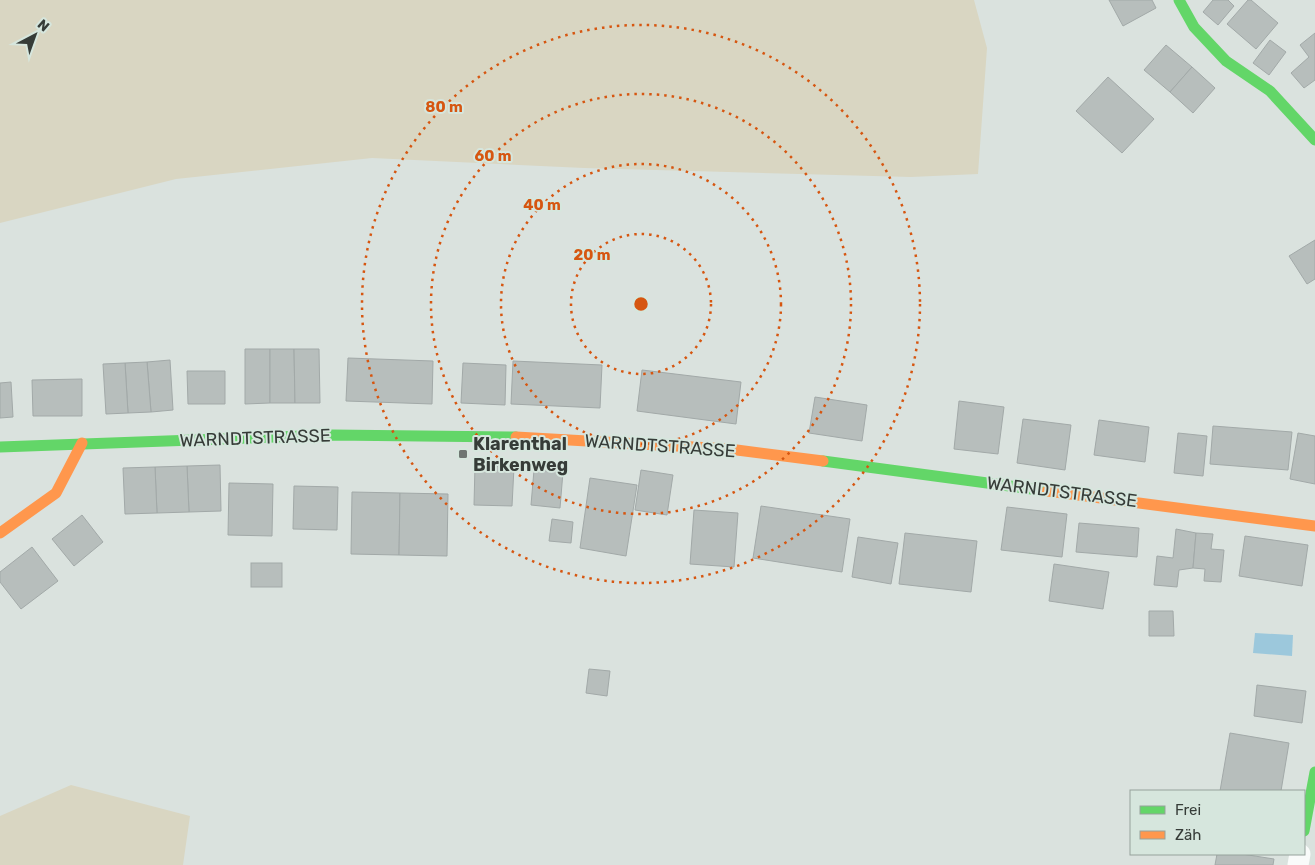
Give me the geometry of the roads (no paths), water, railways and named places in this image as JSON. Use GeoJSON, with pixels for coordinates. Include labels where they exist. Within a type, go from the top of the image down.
{"type":"FeatureCollection","features":[{"type":"Feature","properties":{"kind":"main road"},"geometry":{"type":"LineString","coordinates":[[1179,0],[1194,26],[1226,61],[1270,91],[1315,140]]}},
{"type":"Feature","properties":{"kind":"main road","name":"WARNDTSTRASSE"},"geometry":{"type":"LineString","coordinates":[[0,447],[332,435],[490,436],[729,449],[1315,526]]}},
{"type":"Feature","properties":{"kind":"main road"},"geometry":{"type":"LineString","coordinates":[[0,533],[56,493],[82,443]]}},
{"type":"Feature","properties":{"kind":"main road"},"geometry":{"type":"LineString","coordinates":[[1305,826],[1315,772]]}},
{"type":"Feature","properties":{"kind":"water"},"geometry":{"type":"Polygon","coordinates":[[[1255,633],[1293,635],[1292,656],[1253,653],[1255,633]]]}},
{"type":"Feature","properties":{"kind":"place","name":"Klarenthal Birkenweg"},"geometry":{"type":"Point","coordinates":[463,454]}}]}
